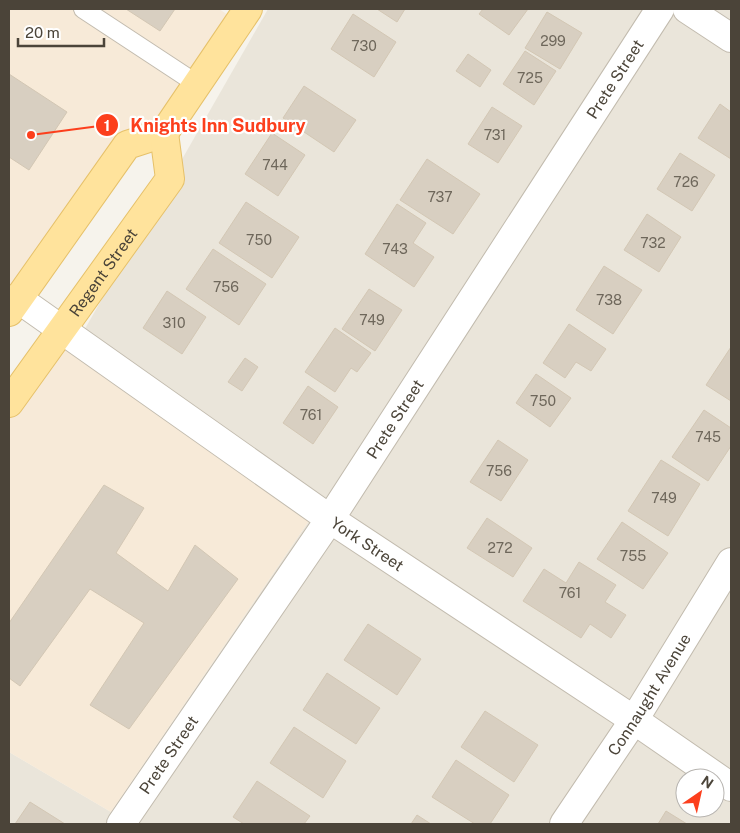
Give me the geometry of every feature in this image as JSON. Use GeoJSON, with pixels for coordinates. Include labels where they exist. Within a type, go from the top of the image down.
{"type":"FeatureCollection","features":[{"type":"Feature","properties":{"kind":"main road"},"geometry":{"type":"LineString","coordinates":[[12,301],[127,145],[164,133],[248,9]]}},
{"type":"Feature","properties":{"kind":"main road","name":"Regent Street"},"geometry":{"type":"LineString","coordinates":[[9,403],[170,179],[164,133]]}},
{"type":"Feature","properties":{"kind":"street","name":"Prete Street"},"geometry":{"type":"LineString","coordinates":[[121,824],[330,519],[660,9]]}},
{"type":"Feature","properties":{"kind":"street"},"geometry":{"type":"LineString","coordinates":[[687,9],[731,38]]}},
{"type":"Feature","properties":{"kind":"street","name":"York Street"},"geometry":{"type":"LineString","coordinates":[[12,301],[62,330],[330,519],[634,720],[731,787]]}},
{"type":"Feature","properties":{"kind":"street","name":"Connaught Avenue"},"geometry":{"type":"LineString","coordinates":[[564,824],[634,720],[731,562]]}},
{"type":"Feature","properties":{"kind":"lane"},"geometry":{"type":"LineString","coordinates":[[83,9],[197,84]]}},
{"type":"Feature","properties":{"kind":"shaded area"},"geometry":{"type":"Polygon","coordinates":[[[9,9],[219,9],[237,21],[163,131],[126,143],[9,289],[9,9]]]}},
{"type":"Feature","properties":{"kind":"shaded area"},"geometry":{"type":"Polygon","coordinates":[[[268,9],[731,9],[731,788],[725,784],[725,768],[702,768],[78,341],[268,9]]]}},
{"type":"Feature","properties":{"kind":"shaded area"},"geometry":{"type":"Polygon","coordinates":[[[62,329],[317,509],[111,812],[9,752],[9,389],[62,329]]]}},
{"type":"Feature","properties":{"kind":"shaded area"},"geometry":{"type":"Polygon","coordinates":[[[317,509],[699,768],[675,768],[675,818],[725,818],[725,785],[731,789],[731,824],[9,824],[9,752],[111,812],[317,509]]]}},
{"type":"Feature","properties":{"kind":"building"},"geometry":{"type":"Polygon","coordinates":[[[126,9],[175,9],[160,31],[126,9]]]}},
{"type":"Feature","properties":{"kind":"building"},"geometry":{"type":"Polygon","coordinates":[[[377,9],[405,9],[397,22],[377,9]]]}},
{"type":"Feature","properties":{"kind":"building"},"geometry":{"type":"Polygon","coordinates":[[[483,9],[528,9],[509,35],[479,14],[483,9]]]}},
{"type":"Feature","properties":{"kind":"building"},"geometry":{"type":"Polygon","coordinates":[[[547,12],[582,33],[560,69],[525,48],[547,12]]]}},
{"type":"Feature","properties":{"kind":"building"},"geometry":{"type":"Polygon","coordinates":[[[353,14],[396,42],[374,77],[331,49],[353,14]]]}},
{"type":"Feature","properties":{"kind":"building"},"geometry":{"type":"Polygon","coordinates":[[[525,51],[556,71],[534,105],[503,84],[525,51]]]}},
{"type":"Feature","properties":{"kind":"building"},"geometry":{"type":"Polygon","coordinates":[[[468,54],[491,70],[480,87],[456,71],[468,54]]]}},
{"type":"Feature","properties":{"kind":"building"},"geometry":{"type":"Polygon","coordinates":[[[9,74],[67,112],[29,170],[9,157],[9,74]]]}},
{"type":"Feature","properties":{"kind":"building"},"geometry":{"type":"Polygon","coordinates":[[[304,86],[356,120],[334,152],[283,118],[304,86]]]}},
{"type":"Feature","properties":{"kind":"building"},"geometry":{"type":"Polygon","coordinates":[[[720,104],[731,112],[731,159],[698,138],[720,104]]]}},
{"type":"Feature","properties":{"kind":"building"},"geometry":{"type":"Polygon","coordinates":[[[492,107],[522,126],[498,163],[468,144],[492,107]]]}},
{"type":"Feature","properties":{"kind":"building"},"geometry":{"type":"Polygon","coordinates":[[[272,133],[305,155],[278,196],[245,174],[272,133]]]}},
{"type":"Feature","properties":{"kind":"building"},"geometry":{"type":"Polygon","coordinates":[[[680,153],[715,175],[692,211],[657,189],[680,153]]]}},
{"type":"Feature","properties":{"kind":"building"},"geometry":{"type":"Polygon","coordinates":[[[427,159],[480,194],[453,234],[400,200],[427,159]]]}},
{"type":"Feature","properties":{"kind":"building"},"geometry":{"type":"Polygon","coordinates":[[[246,202],[299,237],[272,278],[219,243],[246,202]]]}},
{"type":"Feature","properties":{"kind":"building"},"geometry":{"type":"Polygon","coordinates":[[[397,204],[426,223],[413,243],[434,257],[414,287],[365,254],[397,204]]]}},
{"type":"Feature","properties":{"kind":"building"},"geometry":{"type":"Polygon","coordinates":[[[647,214],[681,237],[659,272],[624,250],[647,214]]]}},
{"type":"Feature","properties":{"kind":"building"},"geometry":{"type":"Polygon","coordinates":[[[213,249],[266,284],[239,325],[186,289],[213,249]]]}},
{"type":"Feature","properties":{"kind":"building"},"geometry":{"type":"Polygon","coordinates":[[[604,266],[642,290],[613,334],[576,310],[604,266]]]}},
{"type":"Feature","properties":{"kind":"building"},"geometry":{"type":"Polygon","coordinates":[[[369,289],[402,310],[375,351],[342,329],[369,289]]]}},
{"type":"Feature","properties":{"kind":"building"},"geometry":{"type":"Polygon","coordinates":[[[167,291],[206,317],[182,354],[143,328],[167,291]]]}},
{"type":"Feature","properties":{"kind":"building"},"geometry":{"type":"Polygon","coordinates":[[[569,324],[606,349],[591,371],[576,362],[565,378],[543,363],[569,324]]]}},
{"type":"Feature","properties":{"kind":"building"},"geometry":{"type":"Polygon","coordinates":[[[335,328],[371,353],[357,372],[351,368],[335,392],[305,372],[335,328]]]}},
{"type":"Feature","properties":{"kind":"building"},"geometry":{"type":"Polygon","coordinates":[[[731,347],[731,401],[706,385],[731,347]]]}},
{"type":"Feature","properties":{"kind":"building"},"geometry":{"type":"Polygon","coordinates":[[[245,358],[258,367],[242,391],[228,382],[245,358]]]}},
{"type":"Feature","properties":{"kind":"building"},"geometry":{"type":"Polygon","coordinates":[[[536,374],[571,398],[550,427],[516,403],[536,374]]]}},
{"type":"Feature","properties":{"kind":"building"},"geometry":{"type":"Polygon","coordinates":[[[308,386],[338,407],[313,444],[283,423],[308,386]]]}},
{"type":"Feature","properties":{"kind":"building"},"geometry":{"type":"Polygon","coordinates":[[[704,410],[731,428],[731,446],[708,481],[672,457],[704,410]]]}},
{"type":"Feature","properties":{"kind":"building"},"geometry":{"type":"Polygon","coordinates":[[[498,440],[528,460],[501,501],[470,482],[498,440]]]}},
{"type":"Feature","properties":{"kind":"building"},"geometry":{"type":"Polygon","coordinates":[[[661,460],[700,484],[668,536],[628,511],[661,460]]]}},
{"type":"Feature","properties":{"kind":"building"},"geometry":{"type":"Polygon","coordinates":[[[104,485],[144,508],[116,553],[168,591],[195,545],[238,579],[129,729],[90,705],[144,623],[90,589],[20,686],[9,678],[9,623],[104,485]]]}},
{"type":"Feature","properties":{"kind":"building"},"geometry":{"type":"Polygon","coordinates":[[[487,518],[532,548],[513,577],[467,548],[487,518]]]}},
{"type":"Feature","properties":{"kind":"building"},"geometry":{"type":"Polygon","coordinates":[[[622,522],[668,553],[643,589],[597,559],[622,522]]]}},
{"type":"Feature","properties":{"kind":"building"},"geometry":{"type":"Polygon","coordinates":[[[579,562],[616,585],[605,602],[626,615],[611,638],[590,624],[581,638],[523,601],[544,569],[566,583],[579,562]]]}},
{"type":"Feature","properties":{"kind":"building"},"geometry":{"type":"Polygon","coordinates":[[[368,624],[421,659],[397,695],[344,660],[368,624]]]}},
{"type":"Feature","properties":{"kind":"building"},"geometry":{"type":"Polygon","coordinates":[[[327,673],[380,708],[356,744],[303,710],[327,673]]]}},
{"type":"Feature","properties":{"kind":"building"},"geometry":{"type":"Polygon","coordinates":[[[485,711],[538,745],[514,782],[461,747],[485,711]]]}},
{"type":"Feature","properties":{"kind":"building"},"geometry":{"type":"Polygon","coordinates":[[[294,727],[346,761],[323,798],[270,763],[294,727]]]}},
{"type":"Feature","properties":{"kind":"building"},"geometry":{"type":"Polygon","coordinates":[[[456,760],[509,795],[490,824],[475,824],[432,797],[456,760]]]}},
{"type":"Feature","properties":{"kind":"building"},"geometry":{"type":"Polygon","coordinates":[[[257,781],[310,816],[304,824],[244,824],[233,817],[257,781]]]}},
{"type":"Feature","properties":{"kind":"building"},"geometry":{"type":"Polygon","coordinates":[[[30,802],[65,824],[15,824],[30,802]]]}},
{"type":"Feature","properties":{"kind":"building"},"geometry":{"type":"Polygon","coordinates":[[[666,811],[687,824],[658,824],[666,811]]]}},
{"type":"Feature","properties":{"kind":"building"},"geometry":{"type":"Polygon","coordinates":[[[417,815],[431,824],[411,824],[417,815]]]}},
{"type":"Feature","properties":{"kind":"place","name":"Knights Inn Sudbury"},"geometry":{"type":"Point","coordinates":[31,135]}}]}
